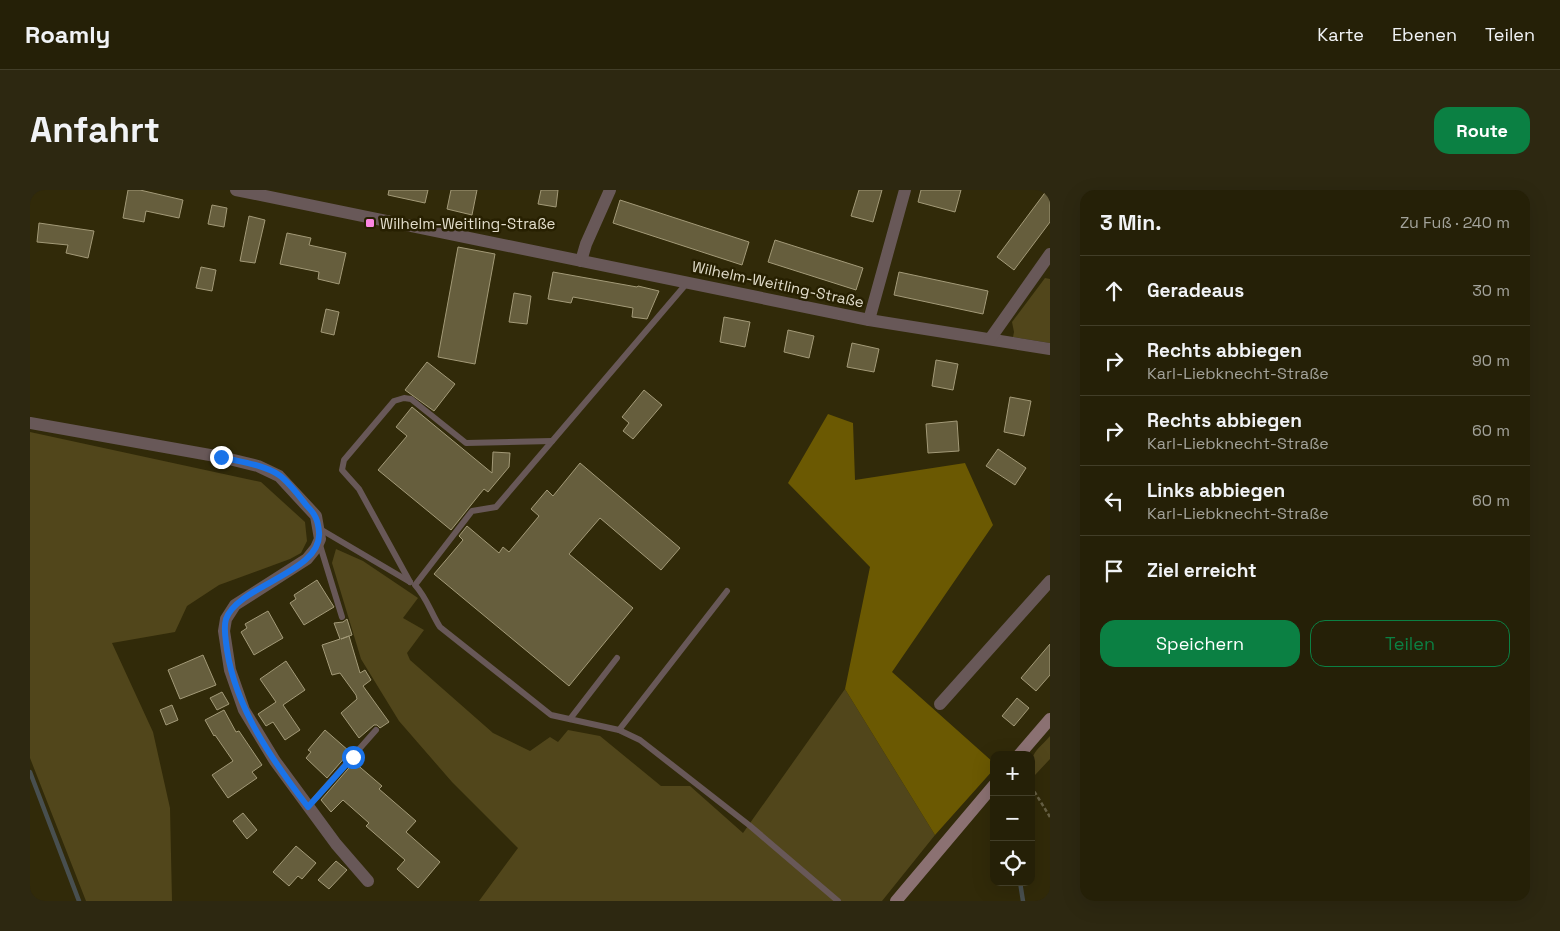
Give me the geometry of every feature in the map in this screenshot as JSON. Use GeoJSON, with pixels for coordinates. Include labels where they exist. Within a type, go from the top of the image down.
{"type":"FeatureCollection","features":[{"type":"Feature","properties":{"kind":"main road"},"geometry":{"type":"LineString","coordinates":[[1022,751],[1050,719]]}},
{"type":"Feature","properties":{"kind":"main road"},"geometry":{"type":"LineString","coordinates":[[896,901],[990,790]]}},
{"type":"Feature","properties":{"kind":"street","name":"Wilhelm-Weitling-Straße"},"geometry":{"type":"LineString","coordinates":[[236,190],[869,320],[1050,349]]}},
{"type":"Feature","properties":{"kind":"street"},"geometry":{"type":"LineString","coordinates":[[581,261],[586,244],[610,190]]}},
{"type":"Feature","properties":{"kind":"street"},"geometry":{"type":"LineString","coordinates":[[869,320],[905,190]]}},
{"type":"Feature","properties":{"kind":"street"},"geometry":{"type":"LineString","coordinates":[[990,339],[1050,254]]}},
{"type":"Feature","properties":{"kind":"street"},"geometry":{"type":"LineString","coordinates":[[30,423],[221,457],[258,466],[279,476],[316,516],[319,535],[316,548],[307,559],[235,605],[226,619],[224,631],[230,670],[244,710],[275,762],[336,844],[368,881]]}},
{"type":"Feature","properties":{"kind":"street"},"geometry":{"type":"LineString","coordinates":[[940,704],[1050,581]]}},
{"type":"Feature","properties":{"kind":"lane"},"geometry":{"type":"LineString","coordinates":[[413,584],[472,511],[496,506],[688,282]]}},
{"type":"Feature","properties":{"kind":"lane"},"geometry":{"type":"LineString","coordinates":[[413,584],[359,489],[342,470],[344,460],[394,401],[404,398],[411,399],[466,443],[552,441]]}},
{"type":"Feature","properties":{"kind":"lane"},"geometry":{"type":"LineString","coordinates":[[319,535],[413,584],[425,595],[440,627],[551,715],[619,730],[640,740],[749,825],[838,901]]}},
{"type":"Feature","properties":{"kind":"lane"},"geometry":{"type":"LineString","coordinates":[[319,535],[342,617]]}},
{"type":"Feature","properties":{"kind":"lane"},"geometry":{"type":"LineString","coordinates":[[619,730],[727,591]]}},
{"type":"Feature","properties":{"kind":"lane"},"geometry":{"type":"LineString","coordinates":[[570,719],[617,658]]}},
{"type":"Feature","properties":{"kind":"lane"},"geometry":{"type":"LineString","coordinates":[[308,807],[376,730]]}},
{"type":"Feature","properties":{"kind":"path"},"geometry":{"type":"LineString","coordinates":[[1035,793],[1050,817]]}},
{"type":"Feature","properties":{"kind":"shaded area"},"geometry":{"type":"Polygon","coordinates":[[[1045,278],[1050,279],[1050,343],[1013,337],[1012,322],[1045,278]]]}},
{"type":"Feature","properties":{"kind":"shaded area"},"geometry":{"type":"Polygon","coordinates":[[[828,414],[853,423],[855,480],[965,463],[993,525],[892,672],[990,759],[990,773],[935,835],[845,689],[870,567],[788,483],[828,414]]]}},
{"type":"Feature","properties":{"kind":"shaded area"},"geometry":{"type":"Polygon","coordinates":[[[30,432],[261,482],[305,522],[307,541],[301,553],[290,559],[219,585],[187,606],[175,632],[112,643],[153,732],[170,808],[172,901],[86,901],[30,758],[30,432]]]}},
{"type":"Feature","properties":{"kind":"shaded area"},"geometry":{"type":"Polygon","coordinates":[[[336,549],[363,561],[418,598],[403,618],[424,630],[407,653],[410,660],[493,733],[530,751],[550,737],[558,742],[568,730],[600,736],[661,786],[690,786],[743,833],[845,689],[935,835],[882,901],[479,901],[518,848],[452,782],[399,721],[361,659],[332,563],[336,549]]]}},
{"type":"Feature","properties":{"kind":"shaded area"},"geometry":{"type":"Polygon","coordinates":[[[1050,736],[1050,759],[1035,775],[1035,753],[1050,736]]]}},
{"type":"Feature","properties":{"kind":"building"},"geometry":{"type":"Polygon","coordinates":[[[128,190],[140,190],[183,200],[179,218],[146,211],[144,222],[123,218],[128,190]]]}},
{"type":"Feature","properties":{"kind":"building"},"geometry":{"type":"Polygon","coordinates":[[[389,190],[428,190],[425,203],[388,195],[389,190]]]}},
{"type":"Feature","properties":{"kind":"building"},"geometry":{"type":"Polygon","coordinates":[[[451,190],[477,190],[472,215],[447,209],[451,190]]]}},
{"type":"Feature","properties":{"kind":"building"},"geometry":{"type":"Polygon","coordinates":[[[541,190],[558,190],[556,207],[538,204],[541,190]]]}},
{"type":"Feature","properties":{"kind":"building"},"geometry":{"type":"Polygon","coordinates":[[[859,190],[882,190],[873,222],[851,216],[859,190]]]}},
{"type":"Feature","properties":{"kind":"building"},"geometry":{"type":"Polygon","coordinates":[[[921,190],[961,190],[955,212],[918,202],[921,190]]]}},
{"type":"Feature","properties":{"kind":"building"},"geometry":{"type":"Polygon","coordinates":[[[1047,190],[1050,190],[1050,222],[1014,270],[997,257],[1047,190]]]}},
{"type":"Feature","properties":{"kind":"building"},"geometry":{"type":"Polygon","coordinates":[[[620,200],[749,242],[742,265],[613,223],[620,200]]]}},
{"type":"Feature","properties":{"kind":"building"},"geometry":{"type":"Polygon","coordinates":[[[212,205],[227,208],[224,227],[208,224],[212,205]]]}},
{"type":"Feature","properties":{"kind":"building"},"geometry":{"type":"Polygon","coordinates":[[[249,216],[265,220],[255,263],[240,261],[249,216]]]}},
{"type":"Feature","properties":{"kind":"building"},"geometry":{"type":"Polygon","coordinates":[[[39,223],[94,231],[88,258],[66,253],[68,245],[37,242],[39,223]]]}},
{"type":"Feature","properties":{"kind":"building"},"geometry":{"type":"Polygon","coordinates":[[[287,233],[311,238],[309,245],[346,253],[339,284],[318,279],[319,272],[280,264],[287,233]]]}},
{"type":"Feature","properties":{"kind":"building"},"geometry":{"type":"Polygon","coordinates":[[[775,240],[863,268],[856,290],[768,262],[775,240]]]}},
{"type":"Feature","properties":{"kind":"building"},"geometry":{"type":"Polygon","coordinates":[[[458,247],[495,254],[475,364],[438,357],[458,247]]]}},
{"type":"Feature","properties":{"kind":"building"},"geometry":{"type":"Polygon","coordinates":[[[201,267],[216,270],[212,291],[196,288],[201,267]]]}},
{"type":"Feature","properties":{"kind":"building"},"geometry":{"type":"Polygon","coordinates":[[[553,272],[659,291],[647,319],[632,317],[633,308],[573,297],[571,303],[548,299],[553,272]]]}},
{"type":"Feature","properties":{"kind":"building"},"geometry":{"type":"Polygon","coordinates":[[[899,272],[988,291],[983,314],[894,295],[899,272]]]}},
{"type":"Feature","properties":{"kind":"building"},"geometry":{"type":"Polygon","coordinates":[[[514,293],[531,296],[527,324],[509,322],[514,293]]]}},
{"type":"Feature","properties":{"kind":"building"},"geometry":{"type":"Polygon","coordinates":[[[326,309],[339,312],[334,335],[321,332],[326,309]]]}},
{"type":"Feature","properties":{"kind":"building"},"geometry":{"type":"Polygon","coordinates":[[[724,317],[750,322],[745,347],[720,342],[724,317]]]}},
{"type":"Feature","properties":{"kind":"building"},"geometry":{"type":"Polygon","coordinates":[[[788,330],[814,336],[809,358],[784,352],[788,330]]]}},
{"type":"Feature","properties":{"kind":"building"},"geometry":{"type":"Polygon","coordinates":[[[852,343],[879,349],[874,372],[847,367],[852,343]]]}},
{"type":"Feature","properties":{"kind":"building"},"geometry":{"type":"Polygon","coordinates":[[[936,360],[958,364],[953,390],[932,386],[936,360]]]}},
{"type":"Feature","properties":{"kind":"building"},"geometry":{"type":"Polygon","coordinates":[[[427,362],[455,384],[434,411],[405,390],[427,362]]]}},
{"type":"Feature","properties":{"kind":"building"},"geometry":{"type":"Polygon","coordinates":[[[644,390],[662,405],[633,439],[623,431],[629,423],[622,417],[644,390]]]}},
{"type":"Feature","properties":{"kind":"building"},"geometry":{"type":"Polygon","coordinates":[[[1010,397],[1031,401],[1024,436],[1004,432],[1010,397]]]}},
{"type":"Feature","properties":{"kind":"building"},"geometry":{"type":"Polygon","coordinates":[[[412,407],[492,473],[493,452],[510,453],[509,467],[488,492],[484,489],[451,530],[378,470],[407,436],[396,427],[412,407]]]}},
{"type":"Feature","properties":{"kind":"building"},"geometry":{"type":"Polygon","coordinates":[[[957,421],[959,451],[928,453],[926,424],[957,421]]]}},
{"type":"Feature","properties":{"kind":"building"},"geometry":{"type":"Polygon","coordinates":[[[998,449],[1026,468],[1015,485],[986,466],[998,449]]]}},
{"type":"Feature","properties":{"kind":"building"},"geometry":{"type":"Polygon","coordinates":[[[580,463],[680,548],[661,570],[600,518],[569,554],[633,608],[569,686],[434,574],[463,540],[459,536],[467,526],[499,553],[503,547],[509,552],[539,516],[531,509],[547,490],[553,496],[580,463]]]}},
{"type":"Feature","properties":{"kind":"building"},"geometry":{"type":"Polygon","coordinates":[[[317,580],[334,607],[304,625],[290,603],[296,599],[294,595],[317,580]]]}},
{"type":"Feature","properties":{"kind":"building"},"geometry":{"type":"Polygon","coordinates":[[[268,611],[283,638],[254,655],[241,632],[247,628],[245,624],[268,611]]]}},
{"type":"Feature","properties":{"kind":"building"},"geometry":{"type":"Polygon","coordinates":[[[347,619],[352,635],[349,636],[360,673],[365,670],[371,680],[363,686],[389,722],[380,728],[374,725],[359,738],[341,713],[357,699],[356,695],[340,673],[332,675],[322,645],[340,639],[334,623],[343,622],[347,619]]]}},
{"type":"Feature","properties":{"kind":"building"},"geometry":{"type":"Polygon","coordinates":[[[1050,644],[1050,675],[1036,691],[1021,678],[1050,644]]]}},
{"type":"Feature","properties":{"kind":"building"},"geometry":{"type":"Polygon","coordinates":[[[203,655],[216,685],[180,699],[168,670],[203,655]]]}},
{"type":"Feature","properties":{"kind":"building"},"geometry":{"type":"Polygon","coordinates":[[[286,661],[305,690],[283,705],[300,730],[285,740],[273,722],[266,726],[258,714],[276,702],[260,679],[286,661]]]}},
{"type":"Feature","properties":{"kind":"building"},"geometry":{"type":"Polygon","coordinates":[[[222,692],[229,704],[217,710],[210,698],[222,692]]]}},
{"type":"Feature","properties":{"kind":"building"},"geometry":{"type":"Polygon","coordinates":[[[1017,698],[1029,708],[1014,726],[1002,716],[1017,698]]]}},
{"type":"Feature","properties":{"kind":"building"},"geometry":{"type":"Polygon","coordinates":[[[172,705],[178,720],[166,725],[160,710],[172,705]]]}},
{"type":"Feature","properties":{"kind":"building"},"geometry":{"type":"Polygon","coordinates":[[[224,710],[236,732],[239,731],[262,765],[252,772],[257,778],[228,798],[212,775],[233,761],[214,736],[205,720],[224,710]]]}},
{"type":"Feature","properties":{"kind":"building"},"geometry":{"type":"Polygon","coordinates":[[[325,730],[349,751],[327,778],[306,758],[311,752],[308,750],[325,730]]]}},
{"type":"Feature","properties":{"kind":"building"},"geometry":{"type":"Polygon","coordinates":[[[354,762],[382,786],[379,789],[416,821],[406,832],[440,862],[418,888],[397,869],[405,860],[366,826],[369,823],[343,800],[331,812],[321,800],[354,762]]]}},
{"type":"Feature","properties":{"kind":"building"},"geometry":{"type":"Polygon","coordinates":[[[243,813],[257,830],[247,839],[233,821],[243,813]]]}},
{"type":"Feature","properties":{"kind":"building"},"geometry":{"type":"Polygon","coordinates":[[[296,846],[316,863],[302,879],[298,876],[289,886],[273,872],[296,846]]]}},
{"type":"Feature","properties":{"kind":"building"},"geometry":{"type":"Polygon","coordinates":[[[336,861],[347,870],[329,889],[318,880],[336,861]]]}},
{"type":"Feature","properties":{"kind":"waterway"},"geometry":{"type":"LineString","coordinates":[[30,772],[79,901]]}},
{"type":"Feature","properties":{"kind":"waterway"},"geometry":{"type":"LineString","coordinates":[[1021,886],[1023,901]]}},
{"type":"Feature","properties":{"kind":"place","name":"Wilhelm-Weitling-Straße"},"geometry":{"type":"Point","coordinates":[370,223]}},
{"type":"Feature","properties":{"kind":"route"},"geometry":{"type":"LineString","coordinates":[[221,457],[258,466],[279,476],[316,516],[319,528],[320,540],[307,559],[235,605],[226,619],[224,631],[230,670],[244,710],[275,762],[308,807],[353,757]]}}]}
